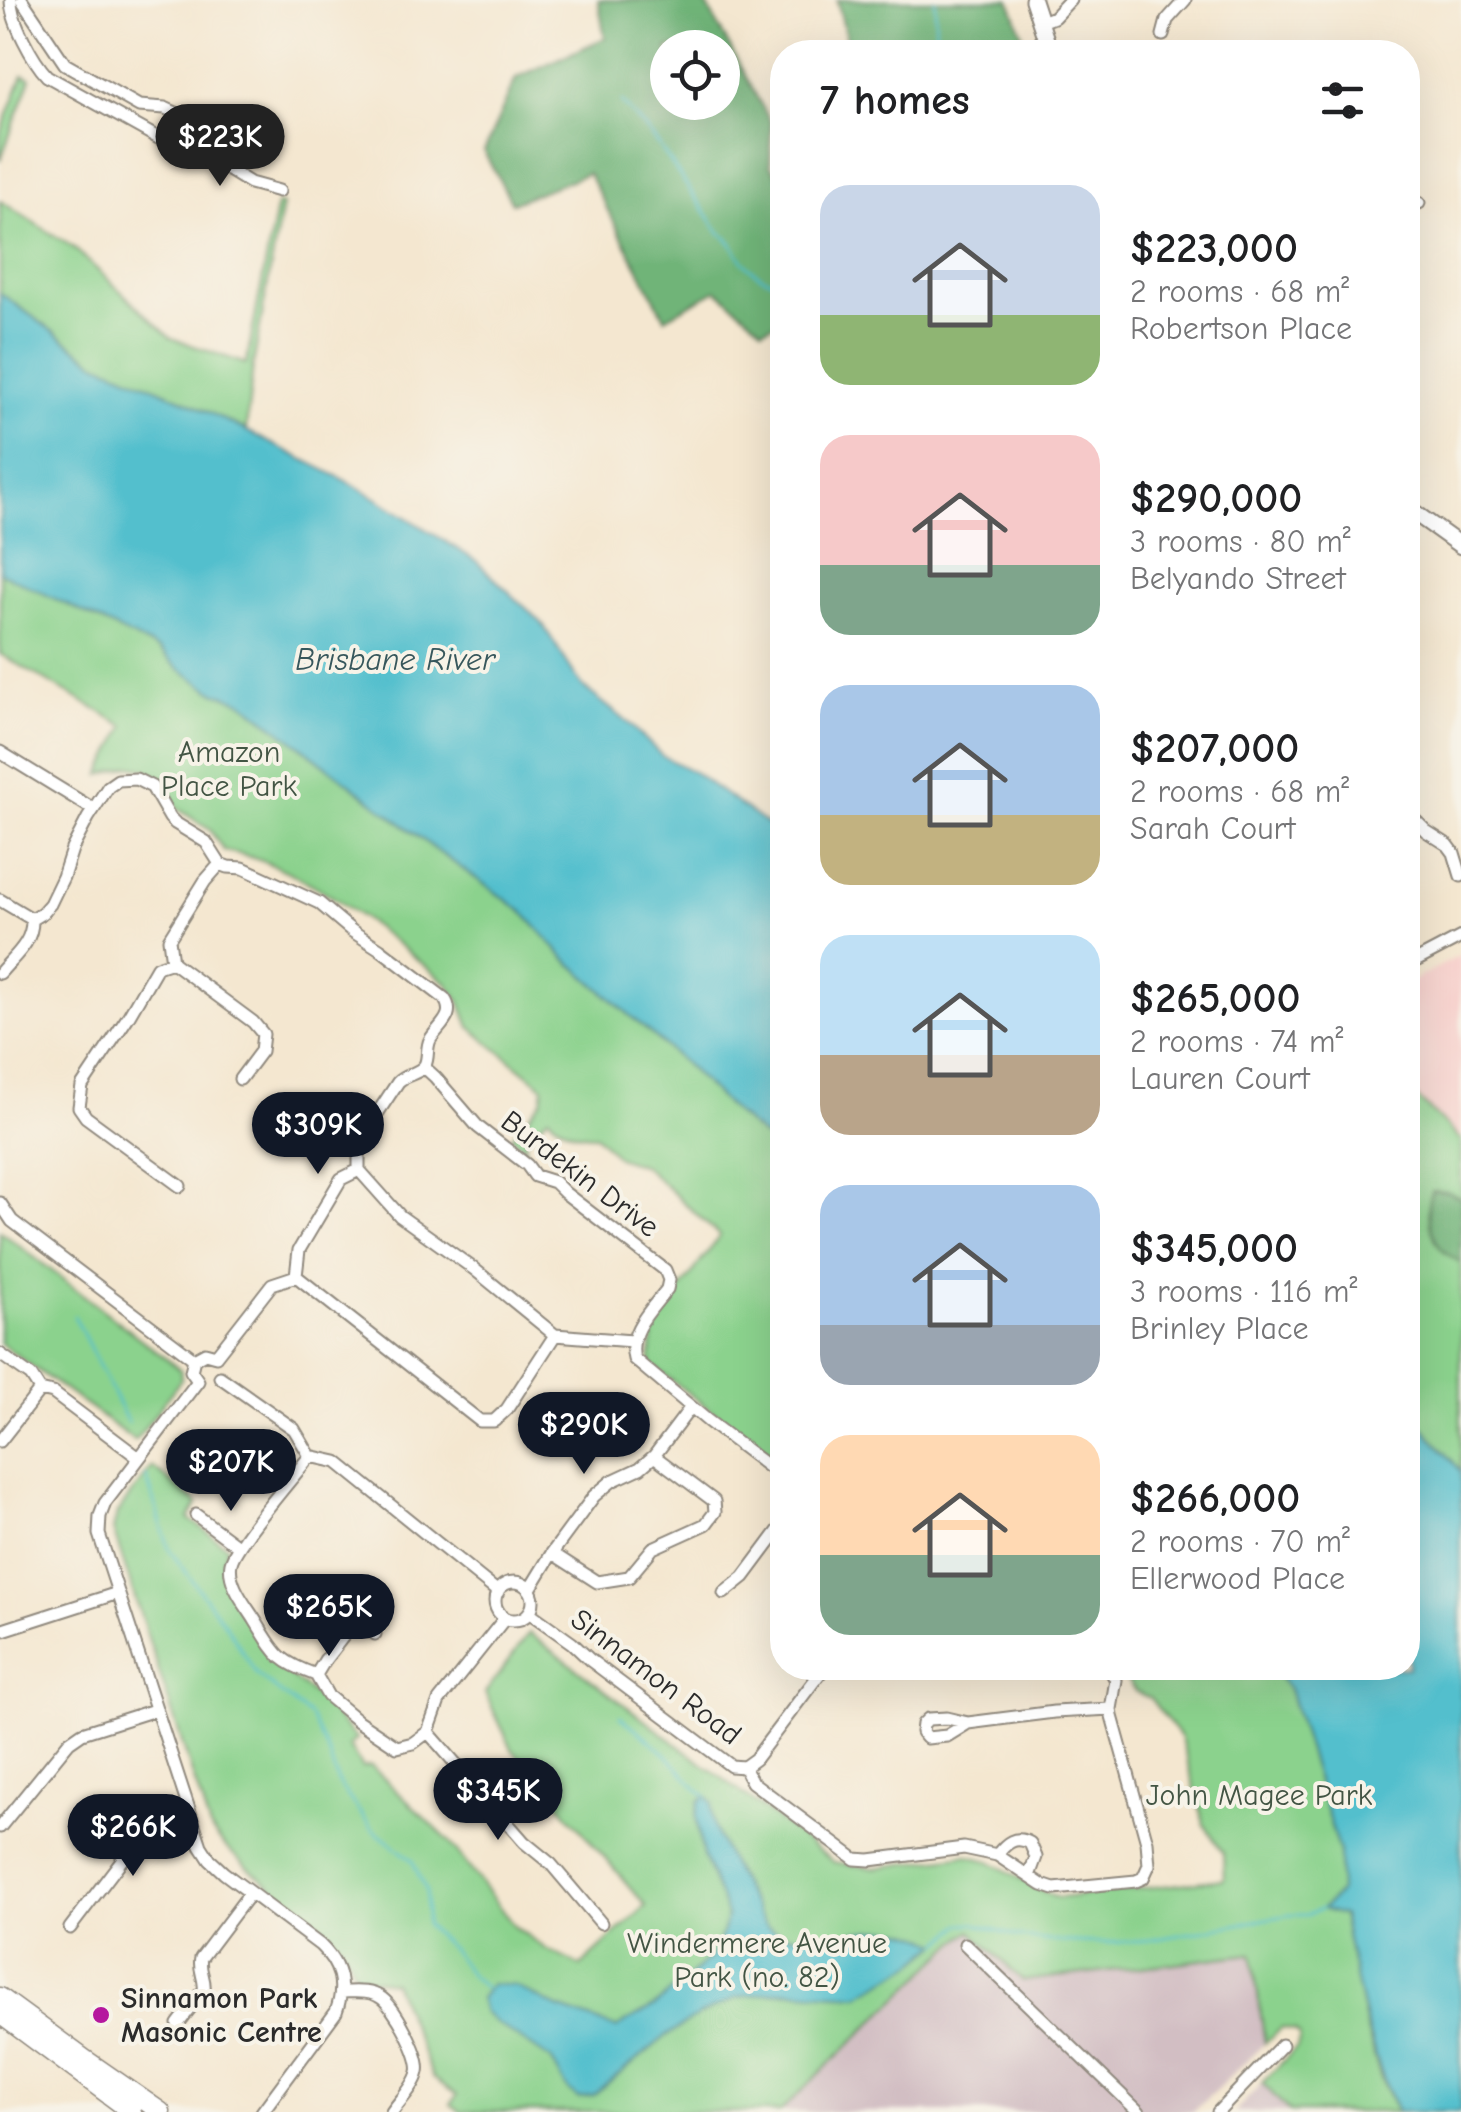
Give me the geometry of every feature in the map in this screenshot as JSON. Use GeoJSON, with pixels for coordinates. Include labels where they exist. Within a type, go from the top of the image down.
{"type":"FeatureCollection","features":[{"type":"Feature","properties":{"kind":"main road"},"geometry":{"type":"LineString","coordinates":[[0,1996],[161,2112]]}},
{"type":"Feature","properties":{"kind":"main road"},"geometry":{"type":"LineString","coordinates":[[0,2014],[132,2112]]}},
{"type":"Feature","properties":{"kind":"street"},"geometry":{"type":"LineString","coordinates":[[11,0],[36,65],[48,76],[170,144],[182,140],[185,124],[176,113],[139,106],[65,64],[22,0]]}},
{"type":"Feature","properties":{"kind":"street"},"geometry":{"type":"LineString","coordinates":[[1032,0],[1046,40]]}},
{"type":"Feature","properties":{"kind":"street"},"geometry":{"type":"LineString","coordinates":[[1041,22],[1054,17],[1070,0]]}},
{"type":"Feature","properties":{"kind":"street"},"geometry":{"type":"LineString","coordinates":[[1163,35],[1167,20],[1185,0]]}},
{"type":"Feature","properties":{"kind":"street"},"geometry":{"type":"LineString","coordinates":[[182,140],[250,183],[279,191]]}},
{"type":"Feature","properties":{"kind":"street"},"geometry":{"type":"LineString","coordinates":[[1420,517],[1461,546]]}},
{"type":"Feature","properties":{"kind":"street"},"geometry":{"type":"LineString","coordinates":[[0,752],[94,808]]}},
{"type":"Feature","properties":{"kind":"street"},"geometry":{"type":"LineString","coordinates":[[32,918],[50,904],[94,808],[112,783],[129,778],[152,788],[175,823],[206,842],[220,864],[243,868],[318,903],[380,949],[450,1006],[449,1016],[430,1040],[424,1067],[398,1082],[359,1141],[359,1170],[400,1216],[555,1335],[632,1341],[634,1359],[770,1467]]}},
{"type":"Feature","properties":{"kind":"street"},"geometry":{"type":"LineString","coordinates":[[1420,824],[1448,846],[1461,876]]}},
{"type":"Feature","properties":{"kind":"street"},"geometry":{"type":"LineString","coordinates":[[220,864],[168,939],[172,962],[253,1022],[263,1034],[260,1050],[240,1079]]}},
{"type":"Feature","properties":{"kind":"street"},"geometry":{"type":"LineString","coordinates":[[0,900],[32,918]]}},
{"type":"Feature","properties":{"kind":"street"},"geometry":{"type":"LineString","coordinates":[[0,973],[24,948],[32,930],[32,918]]}},
{"type":"Feature","properties":{"kind":"street"},"geometry":{"type":"LineString","coordinates":[[1420,959],[1461,938]]}},
{"type":"Feature","properties":{"kind":"street"},"geometry":{"type":"LineString","coordinates":[[172,962],[157,966],[82,1086],[79,1107],[86,1117],[180,1186]]}},
{"type":"Feature","properties":{"kind":"street","name":"Burdekin Drive"},"geometry":{"type":"LineString","coordinates":[[424,1067],[478,1127],[527,1165],[535,1176],[554,1182],[665,1270],[667,1288],[632,1341]]}},
{"type":"Feature","properties":{"kind":"street"},"geometry":{"type":"LineString","coordinates":[[296,1276],[300,1250],[341,1178],[359,1170]]}},
{"type":"Feature","properties":{"kind":"street"},"geometry":{"type":"LineString","coordinates":[[0,1203],[12,1220],[194,1360]]}},
{"type":"Feature","properties":{"kind":"street"},"geometry":{"type":"LineString","coordinates":[[296,1276],[480,1421],[494,1421],[507,1409],[555,1335]]}},
{"type":"Feature","properties":{"kind":"street"},"geometry":{"type":"LineString","coordinates":[[216,1356],[272,1284],[296,1276]]}},
{"type":"Feature","properties":{"kind":"street"},"geometry":{"type":"LineString","coordinates":[[204,1353],[216,1356],[222,1368],[220,1378],[212,1383],[198,1381],[192,1371],[194,1360],[204,1353]]}},
{"type":"Feature","properties":{"kind":"street"},"geometry":{"type":"LineString","coordinates":[[0,1354],[30,1376],[40,1390],[53,1393],[139,1458]]}},
{"type":"Feature","properties":{"kind":"street"},"geometry":{"type":"LineString","coordinates":[[220,1378],[294,1429],[310,1456],[337,1462],[498,1592]]}},
{"type":"Feature","properties":{"kind":"street"},"geometry":{"type":"LineString","coordinates":[[198,1381],[105,1503],[99,1521],[100,1540],[201,1846],[210,1860],[326,1951],[340,1974],[342,1992],[332,2020],[262,2112]]}},
{"type":"Feature","properties":{"kind":"street"},"geometry":{"type":"LineString","coordinates":[[0,1441],[40,1390]]}},
{"type":"Feature","properties":{"kind":"street"},"geometry":{"type":"LineString","coordinates":[[530,1590],[600,1489],[654,1456],[690,1407]]}},
{"type":"Feature","properties":{"kind":"street"},"geometry":{"type":"LineString","coordinates":[[310,1456],[239,1546],[230,1564],[233,1584],[276,1654],[294,1667],[316,1675],[328,1696],[396,1746],[413,1743],[428,1732],[439,1701],[505,1618]]}},
{"type":"Feature","properties":{"kind":"street"},"geometry":{"type":"LineString","coordinates":[[552,1553],[597,1582],[629,1576],[653,1548],[706,1524],[715,1512],[714,1501],[654,1456]]}},
{"type":"Feature","properties":{"kind":"street"},"geometry":{"type":"LineString","coordinates":[[196,1515],[239,1546]]}},
{"type":"Feature","properties":{"kind":"street"},"geometry":{"type":"LineString","coordinates":[[724,1593],[744,1577],[770,1542]]}},
{"type":"Feature","properties":{"kind":"street"},"geometry":{"type":"LineString","coordinates":[[513,1582],[525,1585],[534,1601],[530,1613],[518,1620],[505,1618],[495,1604],[498,1592],[513,1582]]}},
{"type":"Feature","properties":{"kind":"street"},"geometry":{"type":"LineString","coordinates":[[0,1632],[118,1593]]}},
{"type":"Feature","properties":{"kind":"street"},"geometry":{"type":"LineString","coordinates":[[328,1598],[375,1634]]}},
{"type":"Feature","properties":{"kind":"street","name":"Sinnamon Road"},"geometry":{"type":"LineString","coordinates":[[530,1613],[732,1766],[744,1767],[752,1782],[859,1860],[964,1848],[996,1855]]}},
{"type":"Feature","properties":{"kind":"street"},"geometry":{"type":"LineString","coordinates":[[316,1675],[355,1621]]}},
{"type":"Feature","properties":{"kind":"street"},"geometry":{"type":"LineString","coordinates":[[744,1767],[755,1759],[815,1680]]}},
{"type":"Feature","properties":{"kind":"street"},"geometry":{"type":"LineString","coordinates":[[1029,1876],[1036,1856],[1030,1844],[1019,1840],[1007,1843],[996,1855],[1029,1876],[1042,1884],[1060,1890],[1136,1880],[1147,1874],[1147,1842],[1111,1708],[1116,1680]]}},
{"type":"Feature","properties":{"kind":"street"},"geometry":{"type":"LineString","coordinates":[[968,1723],[1111,1708]]}},
{"type":"Feature","properties":{"kind":"street"},"geometry":{"type":"LineString","coordinates":[[0,1827],[69,1742],[82,1734],[156,1710]]}},
{"type":"Feature","properties":{"kind":"street"},"geometry":{"type":"LineString","coordinates":[[428,1732],[524,1842],[552,1864],[600,1923]]}},
{"type":"Feature","properties":{"kind":"street"},"geometry":{"type":"LineString","coordinates":[[70,1928],[134,1844],[192,1822]]}},
{"type":"Feature","properties":{"kind":"street"},"geometry":{"type":"LineString","coordinates":[[178,2024],[204,1990],[201,1958],[250,1893]]}},
{"type":"Feature","properties":{"kind":"street"},"geometry":{"type":"LineString","coordinates":[[965,1944],[1139,2112]]}},
{"type":"Feature","properties":{"kind":"street"},"geometry":{"type":"LineString","coordinates":[[342,1992],[372,1993],[383,1998],[417,2054],[416,2079],[392,2112]]}},
{"type":"Feature","properties":{"kind":"street"},"geometry":{"type":"LineString","coordinates":[[1218,2112],[1282,2045]]}},
{"type":"Feature","properties":{"kind":"shaded area"},"geometry":{"type":"Polygon","coordinates":[[[1461,955],[1461,1140],[1420,1101],[1420,977],[1461,955]]]}},
{"type":"Feature","properties":{"kind":"shaded area"},"geometry":{"type":"Polygon","coordinates":[[[971,1930],[1024,1981],[1253,1954],[1265,2043],[1193,2112],[780,2112],[971,1930]]]}},
{"type":"Feature","properties":{"kind":"shaded area"},"geometry":{"type":"Polygon","coordinates":[[[1262,2083],[1290,2112],[1235,2112],[1262,2083]]]}},
{"type":"Feature","properties":{"kind":"green space"},"geometry":{"type":"Polygon","coordinates":[[[598,0],[704,0],[720,30],[650,30],[650,120],[740,120],[740,66],[770,121],[770,326],[763,329],[717,290],[665,318],[588,173],[512,203],[484,152],[516,78],[605,38],[598,0]]]}},
{"type":"Feature","properties":{"kind":"green space"},"geometry":{"type":"Polygon","coordinates":[[[837,0],[1010,0],[1025,40],[847,40],[837,0]]]}},
{"type":"Feature","properties":{"kind":"green space"},"geometry":{"type":"Polygon","coordinates":[[[23,75],[31,78],[0,161],[0,135],[23,75]]]}},
{"type":"Feature","properties":{"kind":"green space"},"geometry":{"type":"Polygon","coordinates":[[[0,201],[74,248],[171,338],[246,364],[277,204],[282,205],[253,365],[246,430],[95,362],[0,293],[0,201]]]}},
{"type":"Feature","properties":{"kind":"green space","name":"Amazon Place Park"},"geometry":{"type":"Polygon","coordinates":[[[0,572],[160,650],[198,681],[243,702],[522,911],[564,957],[770,1142],[770,1455],[650,1364],[654,1325],[720,1236],[644,1166],[617,1157],[596,1135],[570,1131],[548,1116],[525,1142],[526,1149],[511,1137],[542,1100],[544,1087],[470,1027],[460,1001],[447,983],[313,885],[254,858],[224,851],[210,830],[177,808],[161,781],[147,769],[130,766],[101,775],[125,726],[0,654],[0,572]]]}},
{"type":"Feature","properties":{"kind":"green space"},"geometry":{"type":"Polygon","coordinates":[[[1420,1101],[1461,1140],[1461,1471],[1420,1424],[1420,1101]]]}},
{"type":"Feature","properties":{"kind":"green space"},"geometry":{"type":"Polygon","coordinates":[[[1432,1191],[1448,1192],[1461,1199],[1461,1264],[1441,1248],[1433,1233],[1428,1207],[1432,1191]]]}},
{"type":"Feature","properties":{"kind":"green space"},"geometry":{"type":"Polygon","coordinates":[[[0,1231],[181,1370],[182,1378],[135,1441],[0,1343],[0,1231]]]}},
{"type":"Feature","properties":{"kind":"green space","name":"Windermere Avenue Park (no. 82)"},"geometry":{"type":"Polygon","coordinates":[[[152,1467],[198,1503],[189,1519],[228,1547],[223,1560],[227,1587],[273,1662],[324,1703],[356,1739],[349,1746],[362,1768],[371,1766],[448,1840],[514,1926],[546,1949],[581,1966],[646,1906],[512,1749],[485,1693],[529,1633],[834,1862],[874,1868],[966,1855],[989,1861],[1059,1898],[1224,1879],[1223,1853],[1204,1824],[1181,1738],[1150,1698],[1135,1691],[1127,1680],[1282,1680],[1289,1689],[1339,1852],[1342,1914],[1366,2027],[1381,2079],[1397,2112],[1290,2112],[1262,2083],[1297,2047],[1300,2036],[1282,2028],[1265,2043],[1252,1954],[1023,1981],[971,1931],[780,2112],[461,2112],[451,2104],[457,2095],[433,2078],[393,1982],[356,1977],[337,1942],[247,1867],[210,1829],[113,1530],[117,1513],[152,1467]]]}},
{"type":"Feature","properties":{"kind":"water","name":"Brisbane River"},"geometry":{"type":"Polygon","coordinates":[[[0,293],[95,362],[186,401],[339,477],[475,560],[541,622],[582,686],[630,724],[662,756],[692,771],[770,826],[770,1142],[564,957],[522,911],[243,702],[212,691],[160,650],[0,572],[0,293]]]}},
{"type":"Feature","properties":{"kind":"water"},"geometry":{"type":"Polygon","coordinates":[[[1420,1424],[1461,1471],[1461,2112],[1397,2112],[1387,2088],[1371,2040],[1342,1915],[1322,1909],[1340,1892],[1339,1852],[1289,1689],[1282,1680],[1420,1680],[1420,1424]]]}},
{"type":"Feature","properties":{"kind":"water"},"geometry":{"type":"Polygon","coordinates":[[[706,1796],[712,1802],[713,1821],[723,1848],[767,1926],[777,1932],[806,1936],[897,1930],[939,1943],[915,1963],[859,1995],[784,1991],[739,1997],[701,2014],[665,2037],[594,2095],[578,2098],[568,2090],[551,2059],[496,2023],[484,2012],[480,1998],[491,1984],[514,1986],[558,2008],[616,2028],[655,2006],[709,1959],[720,1942],[727,1915],[703,1856],[696,1816],[699,1801],[706,1796]]]}},
{"type":"Feature","properties":{"kind":"waterway"},"geometry":{"type":"LineString","coordinates":[[935,0],[936,40]]}},
{"type":"Feature","properties":{"kind":"waterway"},"geometry":{"type":"LineString","coordinates":[[622,102],[652,136],[720,233],[745,263],[770,280]]}},
{"type":"Feature","properties":{"kind":"waterway"},"geometry":{"type":"LineString","coordinates":[[74,1316],[128,1423]]}},
{"type":"Feature","properties":{"kind":"waterway"},"geometry":{"type":"LineString","coordinates":[[146,1476],[169,1549],[232,1634],[256,1674],[310,1716],[338,1783],[372,1829],[412,1860],[426,1891],[426,1925],[485,1989]]}},
{"type":"Feature","properties":{"kind":"waterway"},"geometry":{"type":"LineString","coordinates":[[620,1716],[664,1752],[706,1796]]}},
{"type":"Feature","properties":{"kind":"waterway"},"geometry":{"type":"LineString","coordinates":[[939,1944],[962,1924],[973,1923],[1050,1941],[1108,1943],[1151,1940],[1307,1915],[1322,1909]]}},
{"type":"Feature","properties":{"kind":"place","name":"Sinnamon Park Masonic Centre"},"geometry":{"type":"Point","coordinates":[101,2015]}},
{"type":"Feature","properties":{"kind":"park label","name":"John Magee Park"},"geometry":{"type":"Point","coordinates":[1259,1795]}}]}
